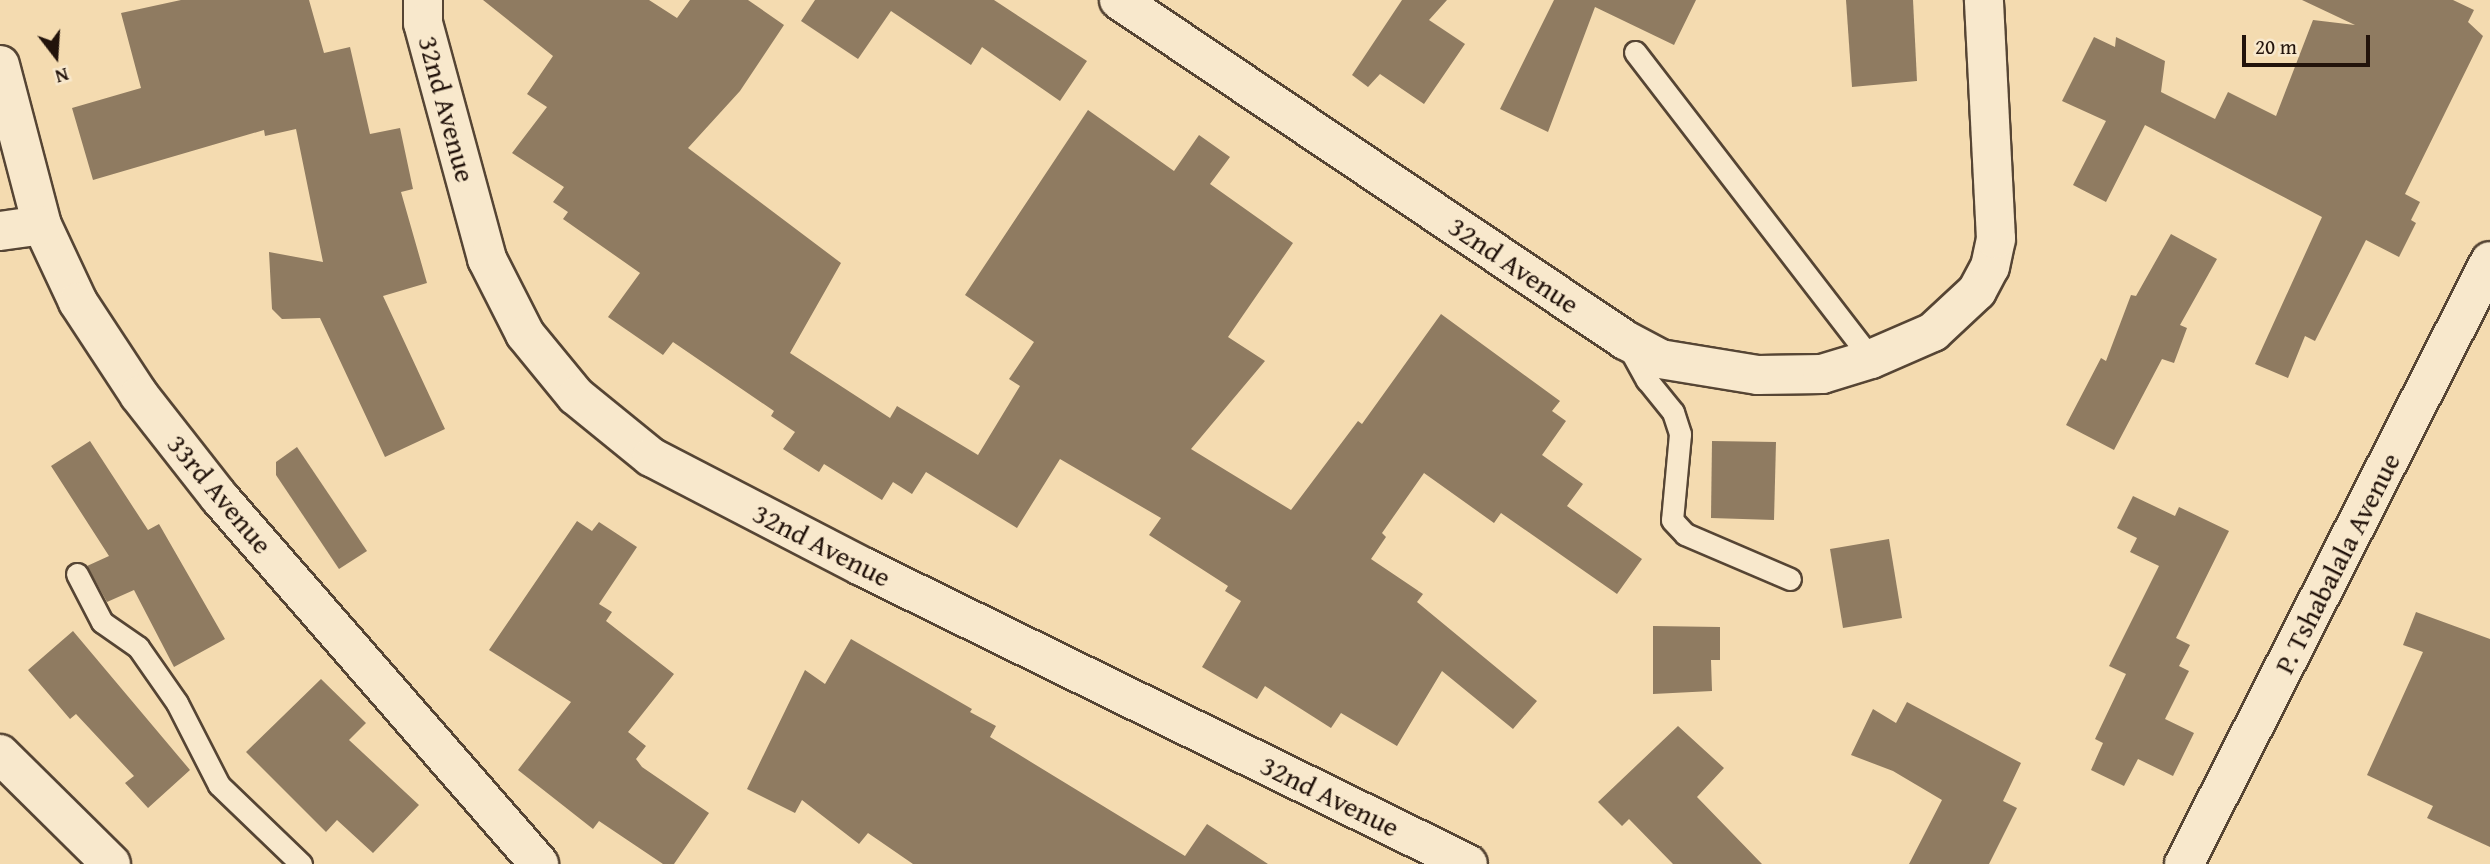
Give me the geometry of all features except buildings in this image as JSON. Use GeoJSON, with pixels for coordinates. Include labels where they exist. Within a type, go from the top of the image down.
{"type":"FeatureCollection","features":[{"type":"Feature","properties":{"kind":"street","name":"32nd Avenue"},"geometry":{"type":"LineString","coordinates":[[423,0],[424,23],[487,259],[526,334],[576,396],[651,457],[861,566],[1468,864]]}},
{"type":"Feature","properties":{"kind":"street","name":"32nd Avenue"},"geometry":{"type":"LineString","coordinates":[[1118,0],[1625,340],[1660,359],[1758,375],[1822,374],[1871,359],[1907,345],[1950,318],[1977,291],[1990,267],[1996,239],[1984,0]]}},
{"type":"Feature","properties":{"kind":"street","name":"33rd Avenue"},"geometry":{"type":"LineString","coordinates":[[0,65],[42,225],[78,302],[139,395],[219,497],[540,864]]}},
{"type":"Feature","properties":{"kind":"street"},"geometry":{"type":"LineString","coordinates":[[0,231],[42,225]]}},
{"type":"Feature","properties":{"kind":"street","name":"P. Tshabalala Avenue"},"geometry":{"type":"LineString","coordinates":[[2184,864],[2490,261]]}},
{"type":"Feature","properties":{"kind":"street"},"geometry":{"type":"LineString","coordinates":[[0,754],[111,864]]}},
{"type":"Feature","properties":{"kind":"lane"},"geometry":{"type":"LineString","coordinates":[[1635,52],[1871,359]]}},
{"type":"Feature","properties":{"kind":"lane"},"geometry":{"type":"LineString","coordinates":[[1625,340],[1647,380],[1673,412],[1680,434],[1672,520],[1685,534],[1790,579]]}},
{"type":"Feature","properties":{"kind":"lane"},"geometry":{"type":"LineString","coordinates":[[77,574],[102,622],[138,647],[177,703],[219,785],[301,864]]}}]}
